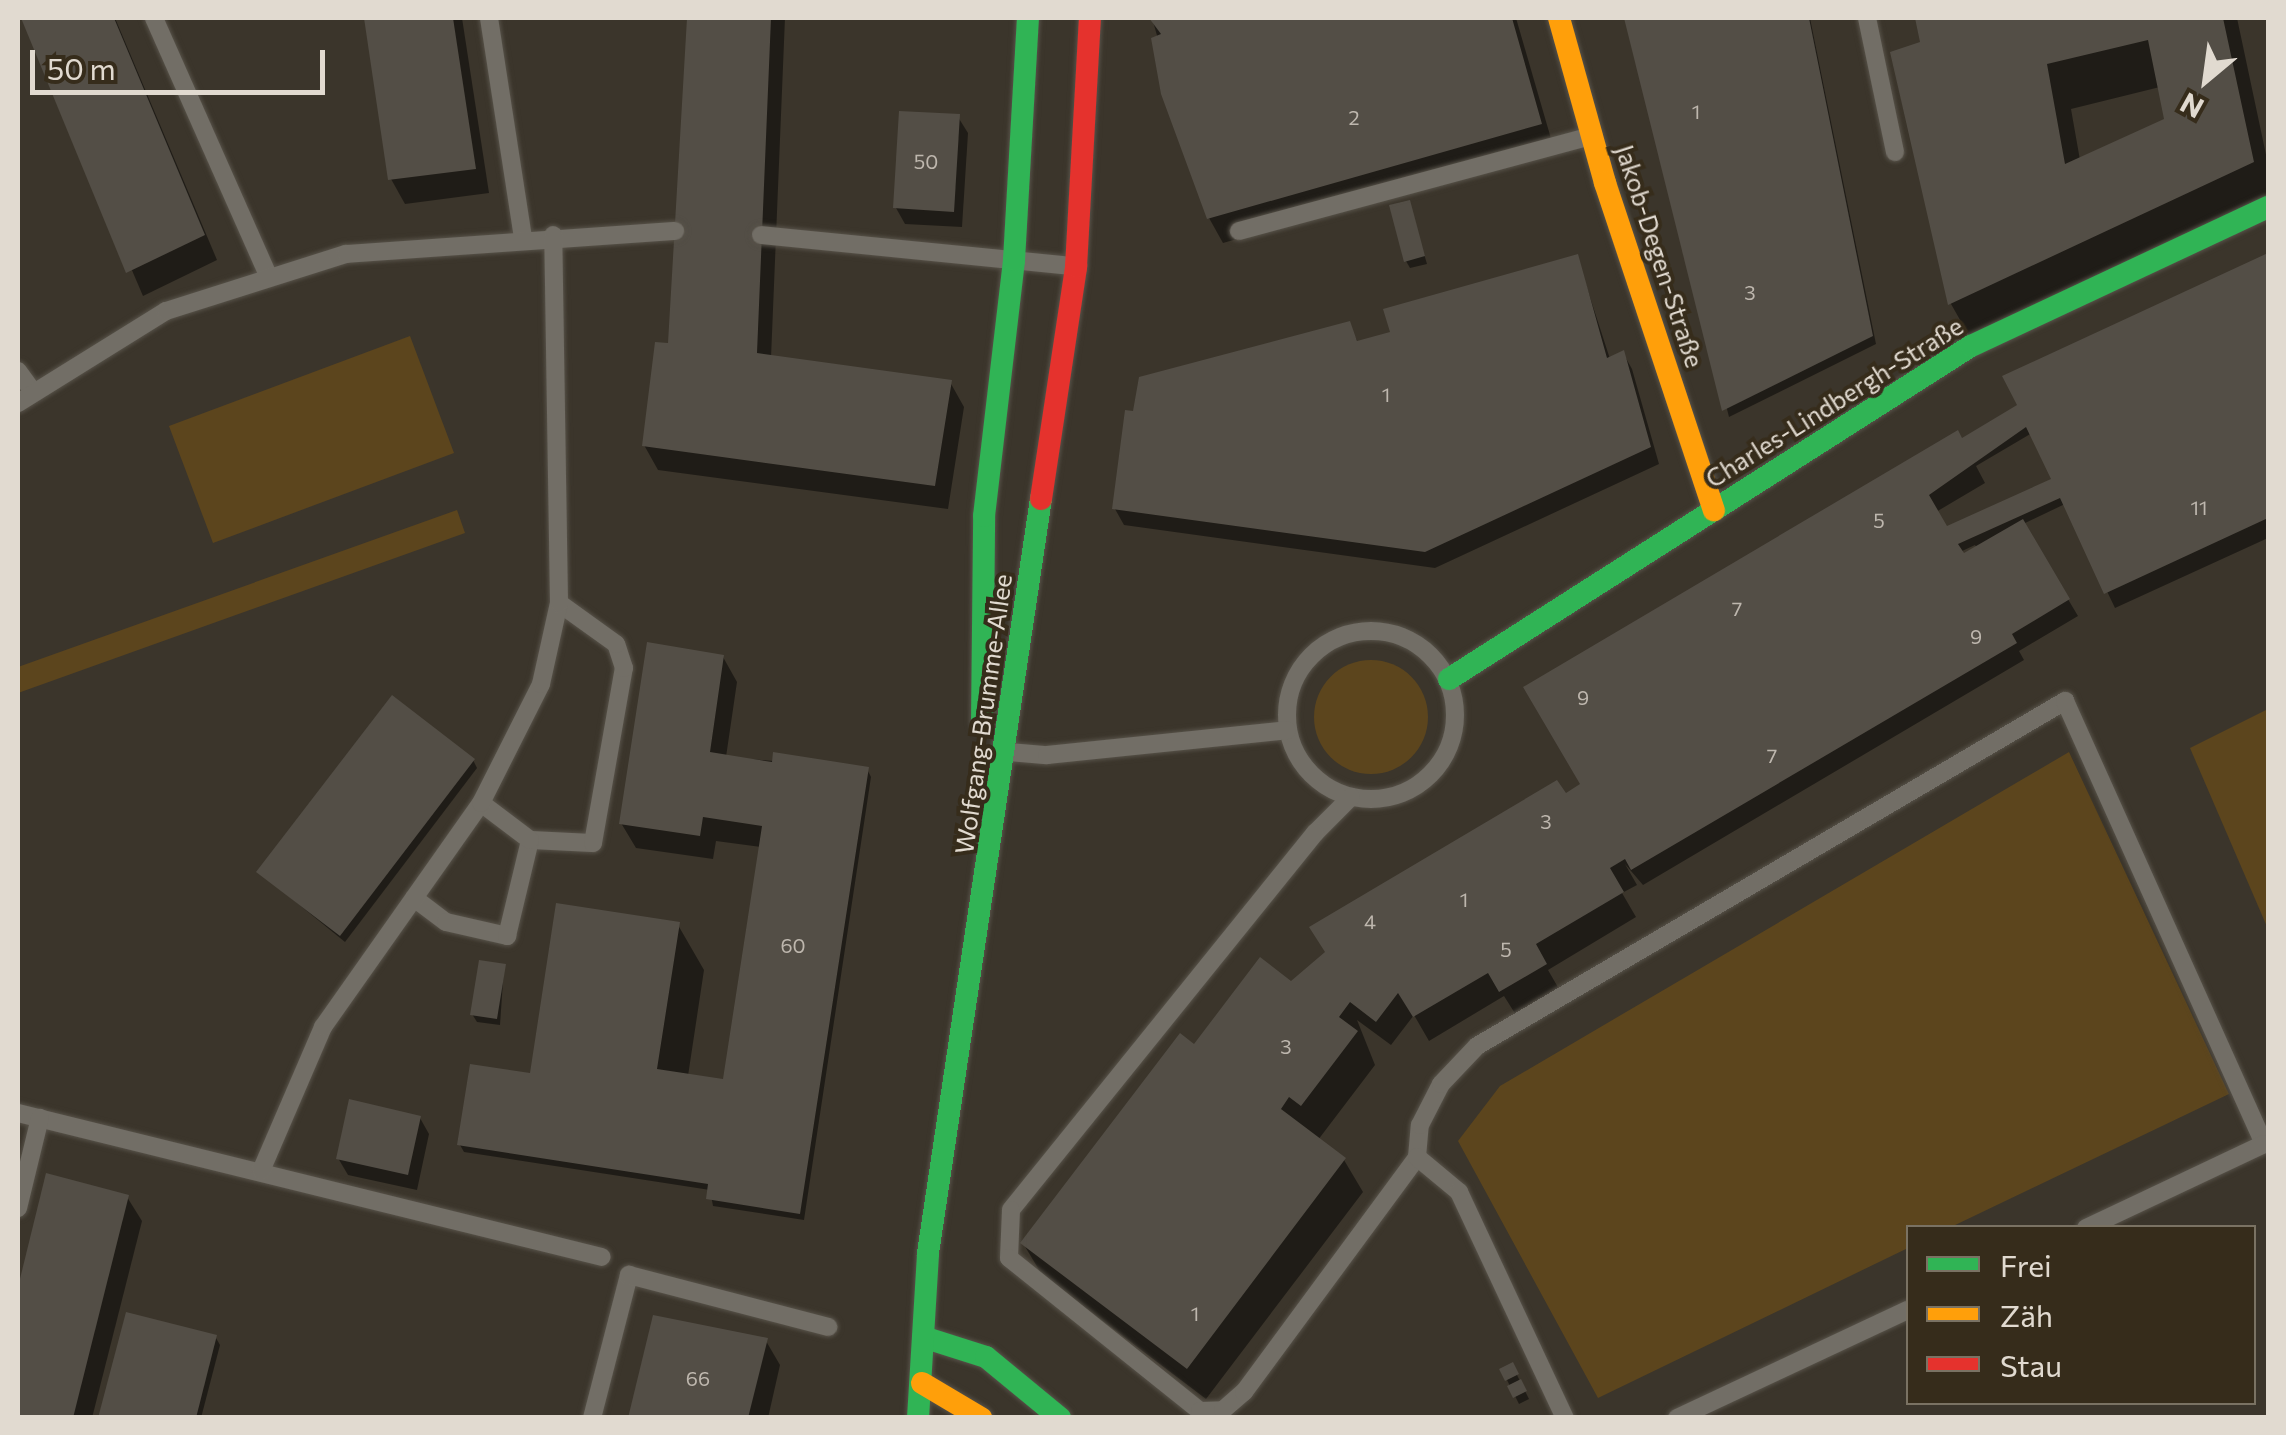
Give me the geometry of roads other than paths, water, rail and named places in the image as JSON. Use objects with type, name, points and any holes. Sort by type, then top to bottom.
[{"type":"main road","points":[[979,926],[984,516],[1014,260],[1028,18]]},
{"type":"main road","name":"Wolfgang-Brumme-Allee","points":[[918,1418],[928,1253],[1007,752],[1076,267],[1090,18]]},
{"type":"main road","name":"Jakob-Degen-Straße","points":[[1559,18],[1592,136],[1714,510]]},
{"type":"main road","name":"Charles-Lindbergh-Straße","points":[[1448,679],[1971,346],[2268,206]]},
{"type":"main road","points":[[924,1337],[986,1357],[1060,1418]]},
{"type":"main road","points":[[922,1382],[980,1418]]},
{"type":"lane","points":[[154,18],[269,277]]},
{"type":"lane","points":[[489,18],[523,238]]},
{"type":"lane","points":[[1867,18],[1895,152]]},
{"type":"lane","points":[[1239,232],[1592,136]]},
{"type":"lane","points":[[18,371],[26,398],[166,311],[346,254],[553,235],[675,231]]},
{"type":"lane","points":[[261,1171],[323,1027],[481,803],[541,684],[560,603],[553,235]]},
{"type":"lane","points":[[761,235],[1076,267]]},
{"type":"lane","points":[[481,803],[530,840],[593,843],[624,668],[616,644],[560,603]]},
{"type":"lane","points":[[1373,630],[1404,636],[1430,653],[1448,679],[1455,719],[1445,758],[1405,793],[1352,797],[1333,791],[1297,760],[1288,730],[1297,674],[1314,651],[1342,635],[1373,630]]},
{"type":"lane","points":[[1352,797],[1315,833],[1012,1210],[1009,1258],[1200,1411],[1222,1410],[1244,1392],[1417,1158],[1420,1125],[1441,1084],[1477,1046],[2065,701],[2250,1101],[2264,1144],[2092,1225]]},
{"type":"lane","points":[[1007,752],[1048,755],[1288,730]]},
{"type":"lane","points":[[414,898],[446,922],[507,936],[530,840]]},
{"type":"lane","points":[[18,1113],[602,1257]]},
{"type":"lane","points":[[18,1208],[40,1118]]},
{"type":"lane","points":[[1417,1158],[1459,1192],[1565,1418]]},
{"type":"lane","points":[[592,1418],[629,1275],[828,1327]]},
{"type":"lane","points":[[1677,1418],[1906,1311]]}]
